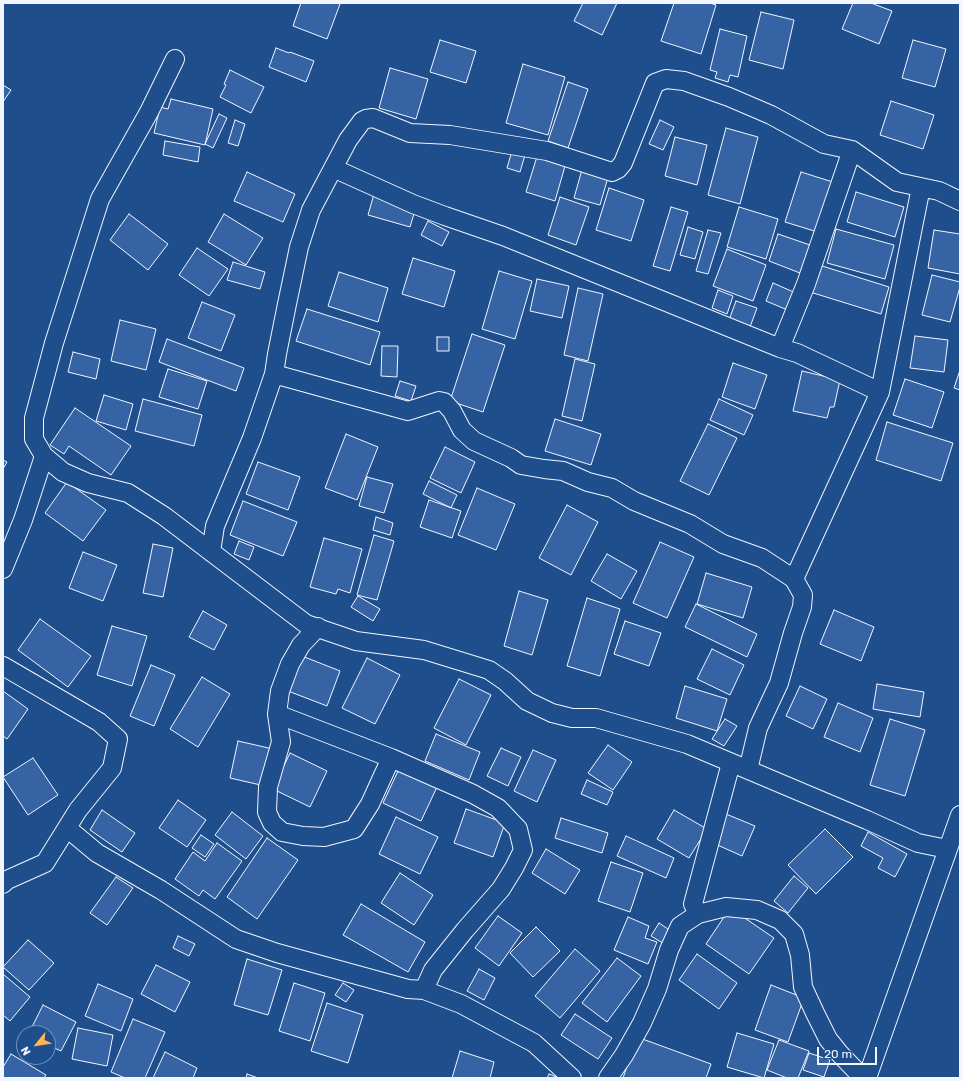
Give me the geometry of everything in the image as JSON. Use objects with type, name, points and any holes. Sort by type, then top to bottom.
[{"type":"street","points":[[175,59],[149,112],[100,199],[54,343],[34,418],[34,439],[44,456],[63,472],[88,483],[128,493],[164,516],[306,624],[356,641],[424,650],[489,670],[505,681],[527,701],[552,712],[572,718],[596,718],[687,744],[868,820],[918,843],[947,850]]},
{"type":"street","points":[[211,552],[215,526],[252,438],[274,374],[278,347],[300,247],[311,210],[348,140],[362,121],[366,119],[373,118],[410,133],[450,135],[547,151],[612,172],[618,169],[623,163],[655,83],[666,79],[684,81],[728,97],[771,116],[824,144],[852,150],[897,182],[939,191],[960,201]]},
{"type":"street","points":[[780,348],[806,284],[852,150]]},
{"type":"street","points":[[333,168],[413,204],[503,236],[780,348],[797,353],[880,392]]},
{"type":"street","points":[[794,579],[880,392],[921,187]]},
{"type":"street","points":[[274,374],[408,411],[439,401],[444,402],[452,411],[462,430],[474,441],[511,458],[521,465],[564,471],[588,482],[612,488],[634,501],[690,524],[723,544],[762,558],[794,579],[803,594],[802,607],[779,683],[758,728],[748,770]]},
{"type":"street","points":[[3,569],[23,520],[44,456]]},
{"type":"street","points":[[318,627],[301,645],[290,664],[280,691],[277,714],[281,742],[268,787],[267,812],[272,823],[282,832],[324,838],[354,829],[370,804],[391,758]]},
{"type":"street","points":[[3,666],[99,722],[118,738],[112,768],[78,810],[45,863],[7,880],[3,884]]},
{"type":"street","points":[[277,714],[391,758],[473,794],[498,808],[518,829],[523,850],[514,868],[501,889],[465,930],[433,970],[424,990]]},
{"type":"street","points":[[698,914],[693,904],[731,763]]},
{"type":"street","points":[[608,1078],[624,1055],[642,1023],[657,989],[669,950],[680,926],[698,914],[726,907],[757,910],[780,920],[794,934],[800,955],[803,986],[828,1039],[840,1054],[865,1078],[960,815]]},
{"type":"street","points":[[67,828],[97,854],[161,890],[236,939],[277,953],[408,989],[424,990],[461,1004],[534,1043],[572,1078]]},
{"type":"building","points":[[301,3],[340,4],[327,39],[293,26]]},
{"type":"building","points":[[583,3],[617,3],[602,35],[574,21]]},
{"type":"building","points":[[674,3],[710,3],[716,5],[701,54],[661,41]]},
{"type":"building","points":[[853,3],[871,3],[892,11],[879,44],[842,29]]},
{"type":"building","points":[[761,12],[794,20],[783,69],[749,60]]},
{"type":"building","points":[[720,29],[747,36],[738,77],[730,75],[728,82],[715,78],[717,72],[710,70]]},
{"type":"building","points":[[440,40],[476,51],[466,83],[430,72]]},
{"type":"building","points":[[913,40],[946,49],[935,87],[902,78]]},
{"type":"building","points":[[276,48],[314,61],[306,82],[269,67]]},
{"type":"building","points":[[523,64],[565,77],[548,135],[506,123]]},
{"type":"building","points":[[390,68],[428,79],[416,119],[379,108]]},
{"type":"building","points":[[230,70],[264,87],[251,113],[220,97],[226,85],[224,84]]},
{"type":"building","points":[[568,82],[588,89],[568,148],[548,141]]},
{"type":"building","points":[[3,85],[11,90],[3,102]]},
{"type":"building","points":[[171,99],[213,109],[205,145],[154,133],[160,107],[168,109]]},
{"type":"building","points":[[891,101],[934,115],[923,149],[880,135]]},
{"type":"building","points":[[219,114],[227,118],[213,148],[205,144]]},
{"type":"building","points":[[235,120],[245,124],[238,146],[228,143]]},
{"type":"building","points":[[660,120],[674,127],[663,150],[649,144]]},
{"type":"building","points":[[726,128],[758,137],[740,204],[708,195]]},
{"type":"building","points":[[675,137],[707,145],[697,185],[665,176]]},
{"type":"building","points":[[165,141],[200,147],[198,162],[163,155]]},
{"type":"building","points":[[539,150],[567,159],[555,201],[526,192]]},
{"type":"building","points":[[512,151],[525,155],[520,172],[507,168]]},
{"type":"building","points":[[583,166],[609,174],[600,205],[574,198]]},
{"type":"building","points":[[247,172],[295,194],[283,222],[234,201]]},
{"type":"building","points":[[801,172],[836,183],[821,233],[785,222]]},
{"type":"building","points":[[609,188],[644,200],[631,241],[596,230]]},
{"type":"building","points":[[856,192],[904,207],[895,237],[847,222]]},
{"type":"building","points":[[374,194],[416,207],[410,227],[368,215]]},
{"type":"building","points":[[560,197],[589,207],[576,245],[548,235]]},
{"type":"building","points":[[671,207],[688,212],[670,271],[653,266]]},
{"type":"building","points":[[739,207],[778,219],[766,259],[727,247]]},
{"type":"building","points":[[129,214],[168,244],[148,270],[110,240]]},
{"type":"building","points":[[224,214],[263,238],[246,265],[208,242]]},
{"type":"building","points":[[428,221],[449,232],[442,246],[421,235]]},
{"type":"building","points":[[688,227],[703,232],[695,259],[680,255]]},
{"type":"building","points":[[836,229],[894,245],[885,279],[827,263]]},
{"type":"building","points":[[708,230],[721,233],[708,274],[696,271]]},
{"type":"building","points":[[934,230],[960,234],[960,274],[928,268]]},
{"type":"building","points":[[778,234],[810,245],[800,273],[769,261]]},
{"type":"building","points":[[197,248],[228,269],[209,296],[179,275]]},
{"type":"building","points":[[727,249],[766,265],[753,301],[713,286]]},
{"type":"building","points":[[413,258],[455,271],[444,307],[402,294]]},
{"type":"building","points":[[233,262],[265,272],[260,289],[227,280]]},
{"type":"building","points":[[819,265],[889,287],[881,314],[810,292]]},
{"type":"building","points":[[499,271],[532,281],[515,339],[482,329]]},
{"type":"building","points":[[339,272],[388,288],[378,322],[328,306]]},
{"type":"building","points":[[932,275],[960,282],[960,287],[950,322],[922,315]]},
{"type":"building","points":[[537,279],[569,286],[562,318],[530,311]]},
{"type":"building","points":[[773,283],[798,294],[790,311],[766,301]]},
{"type":"building","points":[[578,288],[603,294],[588,361],[564,355]]},
{"type":"building","points":[[718,290],[733,296],[727,314],[712,308]]},
{"type":"building","points":[[736,301],[757,308],[750,327],[729,320]]},
{"type":"building","points":[[202,302],[235,315],[221,351],[188,338]]},
{"type":"building","points":[[307,309],[380,332],[370,365],[296,341]]},
{"type":"building","points":[[120,320],[156,329],[146,370],[111,361]]},
{"type":"building","points":[[472,334],[505,345],[483,412],[450,401]]},
{"type":"building","points":[[915,336],[948,340],[944,372],[910,368]]},
{"type":"building","points":[[437,337],[449,337],[449,351],[437,351]]},
{"type":"building","points":[[167,339],[244,368],[236,391],[159,362]]},
{"type":"building","points":[[382,346],[398,346],[397,377],[381,376]]},
{"type":"building","points":[[73,352],[100,359],[96,379],[68,372]]},
{"type":"building","points":[[575,359],[595,364],[582,421],[562,416]]},
{"type":"building","points":[[733,363],[767,375],[755,409],[722,397]]},
{"type":"building","points":[[168,369],[207,381],[198,409],[159,397]]},
{"type":"building","points":[[960,370],[960,390],[954,388]]},
{"type":"building","points":[[802,371],[840,380],[834,407],[830,407],[827,418],[793,411]]},
{"type":"building","points":[[905,379],[944,392],[932,428],[893,415]]},
{"type":"building","points":[[400,381],[416,386],[411,401],[395,396]]},
{"type":"building","points":[[104,395],[133,404],[126,430],[96,421]]},
{"type":"building","points":[[143,399],[202,415],[194,446],[135,431]]},
{"type":"building","points":[[719,399],[753,415],[744,435],[710,420]]},
{"type":"building","points":[[75,408],[131,446],[111,475],[69,446],[64,454],[50,445]]},
{"type":"building","points":[[555,419],[601,434],[591,465],[545,451]]},
{"type":"building","points":[[887,422],[953,443],[941,481],[876,460]]},
{"type":"building","points":[[708,424],[737,438],[709,495],[680,481]]},
{"type":"building","points":[[346,434],[378,447],[357,500],[325,488]]},
{"type":"building","points":[[445,447],[475,462],[461,493],[430,478]]},
{"type":"building","points":[[3,460],[7,462],[3,469]]},
{"type":"building","points":[[258,462],[300,477],[288,510],[246,494]]},
{"type":"building","points":[[367,477],[393,484],[384,513],[359,506]]},
{"type":"building","points":[[429,481],[457,495],[451,508],[423,494]]},
{"type":"building","points":[[67,482],[106,510],[83,541],[45,513]]},
{"type":"building","points":[[477,488],[515,504],[496,550],[458,535]]},
{"type":"building","points":[[429,500],[461,511],[452,538],[420,527]]},
{"type":"building","points":[[243,501],[297,522],[283,556],[230,535]]},
{"type":"building","points":[[567,505],[598,522],[571,575],[539,558]]},
{"type":"building","points":[[376,517],[393,523],[390,535],[373,530]]},
{"type":"building","points":[[374,535],[394,541],[377,600],[357,595]]},
{"type":"building","points":[[324,538],[362,549],[350,593],[338,589],[336,594],[310,587]]},
{"type":"building","points":[[239,541],[254,547],[249,560],[234,554]]},
{"type":"building","points":[[660,542],[694,557],[667,618],[633,603]]},
{"type":"building","points":[[153,544],[173,548],[163,597],[143,593]]},
{"type":"building","points":[[83,552],[117,565],[103,601],[69,588]]},
{"type":"building","points":[[607,554],[637,571],[621,599],[591,581]]},
{"type":"building","points":[[706,573],[752,587],[743,618],[697,604]]},
{"type":"building","points":[[519,591],[548,600],[532,655],[504,646]]},
{"type":"building","points":[[358,596],[380,609],[373,621],[351,607]]},
{"type":"building","points":[[587,598],[620,609],[600,676],[567,666]]},
{"type":"building","points":[[696,604],[757,634],[747,657],[685,627]]},
{"type":"building","points":[[834,610],[874,627],[861,661],[820,644]]},
{"type":"building","points":[[203,611],[227,625],[214,650],[189,637]]},
{"type":"building","points":[[40,619],[91,656],[68,687],[18,650]]},
{"type":"building","points":[[625,621],[661,633],[649,666],[614,654]]},
{"type":"building","points":[[112,626],[147,636],[132,686],[97,675]]},
{"type":"building","points":[[712,649],[744,665],[730,695],[697,679]]},
{"type":"building","points":[[302,656],[340,671],[327,706],[288,691]]},
{"type":"building","points":[[367,658],[400,675],[375,724],[342,708]]},
{"type":"building","points":[[151,665],[175,675],[154,726],[130,716]]},
{"type":"building","points":[[202,677],[230,694],[198,747],[170,729]]},
{"type":"building","points":[[459,679],[491,695],[466,745],[434,728]]},
{"type":"building","points":[[877,684],[924,692],[920,717],[873,709]]},
{"type":"building","points":[[685,686],[727,699],[717,731],[676,718]]},
{"type":"building","points":[[800,686],[827,699],[813,729],[786,716]]},
{"type":"building","points":[[3,691],[28,709],[7,739],[3,736]]},
{"type":"building","points":[[838,703],[873,718],[860,752],[824,737]]},
{"type":"building","points":[[725,719],[737,726],[724,746],[712,739]]},
{"type":"building","points":[[890,719],[925,730],[905,796],[870,785]]},
{"type":"building","points":[[436,734],[480,752],[469,780],[425,761]]},
{"type":"building","points":[[238,741],[273,749],[265,786],[230,778]]},
{"type":"building","points":[[608,745],[632,762],[613,790],[588,773]]},
{"type":"building","points":[[501,748],[521,757],[508,786],[487,776]]},
{"type":"building","points":[[533,750],[556,760],[537,802],[514,791]]},
{"type":"building","points":[[290,753],[327,771],[310,807],[273,789]]},
{"type":"building","points":[[33,758],[58,795],[28,815],[3,777]]},
{"type":"building","points":[[399,769],[437,787],[421,821],[383,803]]},
{"type":"building","points":[[587,780],[613,792],[607,805],[581,794]]},
{"type":"building","points":[[178,800],[206,820],[187,847],[159,828]]},
{"type":"building","points":[[466,809],[505,823],[493,857],[454,843]]},
{"type":"building","points":[[102,810],[135,833],[122,852],[90,830]]},
{"type":"building","points":[[674,810],[707,829],[689,858],[657,839]]},
{"type":"building","points":[[232,812],[263,836],[246,859],[215,835]]},
{"type":"building","points":[[726,814],[755,826],[742,856],[713,843]]},
{"type":"building","points":[[396,817],[438,837],[420,874],[379,854]]},
{"type":"building","points":[[561,818],[608,833],[602,853],[555,838]]},
{"type":"building","points":[[825,829],[853,857],[816,894],[788,865]]},
{"type":"building","points":[[868,832],[907,854],[895,877],[878,868],[883,858],[861,846]]},
{"type":"building","points":[[201,835],[214,844],[205,857],[192,848]]},
{"type":"building","points":[[626,836],[674,858],[666,878],[617,856]]},
{"type":"building","points":[[267,838],[298,860],[257,919],[227,897]]},
{"type":"building","points":[[217,843],[242,861],[215,899],[203,890],[199,896],[175,879],[193,852],[205,861]]},
{"type":"building","points":[[546,849],[580,870],[565,894],[532,873]]},
{"type":"building","points":[[611,862],[643,873],[630,912],[598,901]]},
{"type":"building","points":[[400,873],[433,895],[414,925],[381,903]]},
{"type":"building","points":[[794,876],[808,888],[788,913],[774,901]]},
{"type":"building","points":[[116,877],[133,888],[107,925],[90,913]]},
{"type":"building","points":[[361,904],[425,942],[408,972],[343,935]]},
{"type":"building","points":[[730,908],[774,938],[749,974],[706,944]]},
{"type":"building","points":[[498,916],[522,933],[499,966],[475,948]]},
{"type":"building","points":[[628,917],[649,926],[645,938],[657,942],[648,964],[614,950]]},
{"type":"building","points":[[659,923],[674,933],[666,945],[651,936]]},
{"type":"building","points":[[536,927],[560,951],[533,977],[510,953]]},
{"type":"building","points":[[178,936],[195,944],[189,956],[173,948]]},
{"type":"building","points":[[28,940],[54,963],[29,990],[3,967]]},
{"type":"building","points":[[575,949],[600,971],[560,1018],[535,996]]},
{"type":"building","points":[[697,954],[737,983],[719,1009],[679,980]]},
{"type":"building","points":[[617,958],[641,976],[607,1022],[582,1003]]},
{"type":"building","points":[[247,959],[282,970],[268,1015],[234,1005]]},
{"type":"building","points":[[156,965],[190,982],[175,1012],[141,994]]},
{"type":"building","points":[[479,969],[495,978],[484,1000],[467,991]]},
{"type":"building","points":[[3,974],[30,997],[10,1021],[3,1015]]},
{"type":"building","points":[[294,983],[325,993],[310,1041],[279,1031]]},
{"type":"building","points":[[343,983],[354,990],[346,1002],[335,995]]},
{"type":"building","points":[[98,984],[133,999],[121,1031],[85,1016]]},
{"type":"building","points":[[771,985],[804,998],[788,1042],[755,1030]]},
{"type":"building","points":[[327,1003],[363,1015],[348,1063],[311,1051]]},
{"type":"building","points":[[43,1005],[76,1022],[61,1051],[56,1049],[56,1025],[33,1025]]},
{"type":"building","points":[[575,1014],[612,1038],[598,1059],[561,1035]]},
{"type":"building","points":[[133,1019],[165,1032],[145,1078],[125,1078],[111,1072]]},
{"type":"building","points":[[78,1028],[113,1035],[107,1066],[72,1059]]},
{"type":"building","points":[[737,1033],[774,1044],[764,1078],[727,1067]]},
{"type":"building","points":[[637,1037],[711,1064],[706,1078],[623,1078]]},
{"type":"building","points":[[779,1040],[809,1051],[798,1078],[787,1078],[767,1070]]},
{"type":"building","points":[[460,1051],[494,1062],[490,1078],[452,1078]]},
{"type":"building","points":[[165,1052],[197,1068],[193,1078],[153,1078]]},
{"type":"building","points":[[809,1053],[830,1060],[824,1077],[803,1070]]},
{"type":"building","points":[[11,1054],[16,1057],[16,1065],[29,1065],[46,1075],[44,1078],[3,1078],[3,1067]]},
{"type":"building","points":[[247,1074],[258,1078],[246,1078]]},
{"type":"building","points":[[549,1074],[559,1078],[547,1078]]}]
